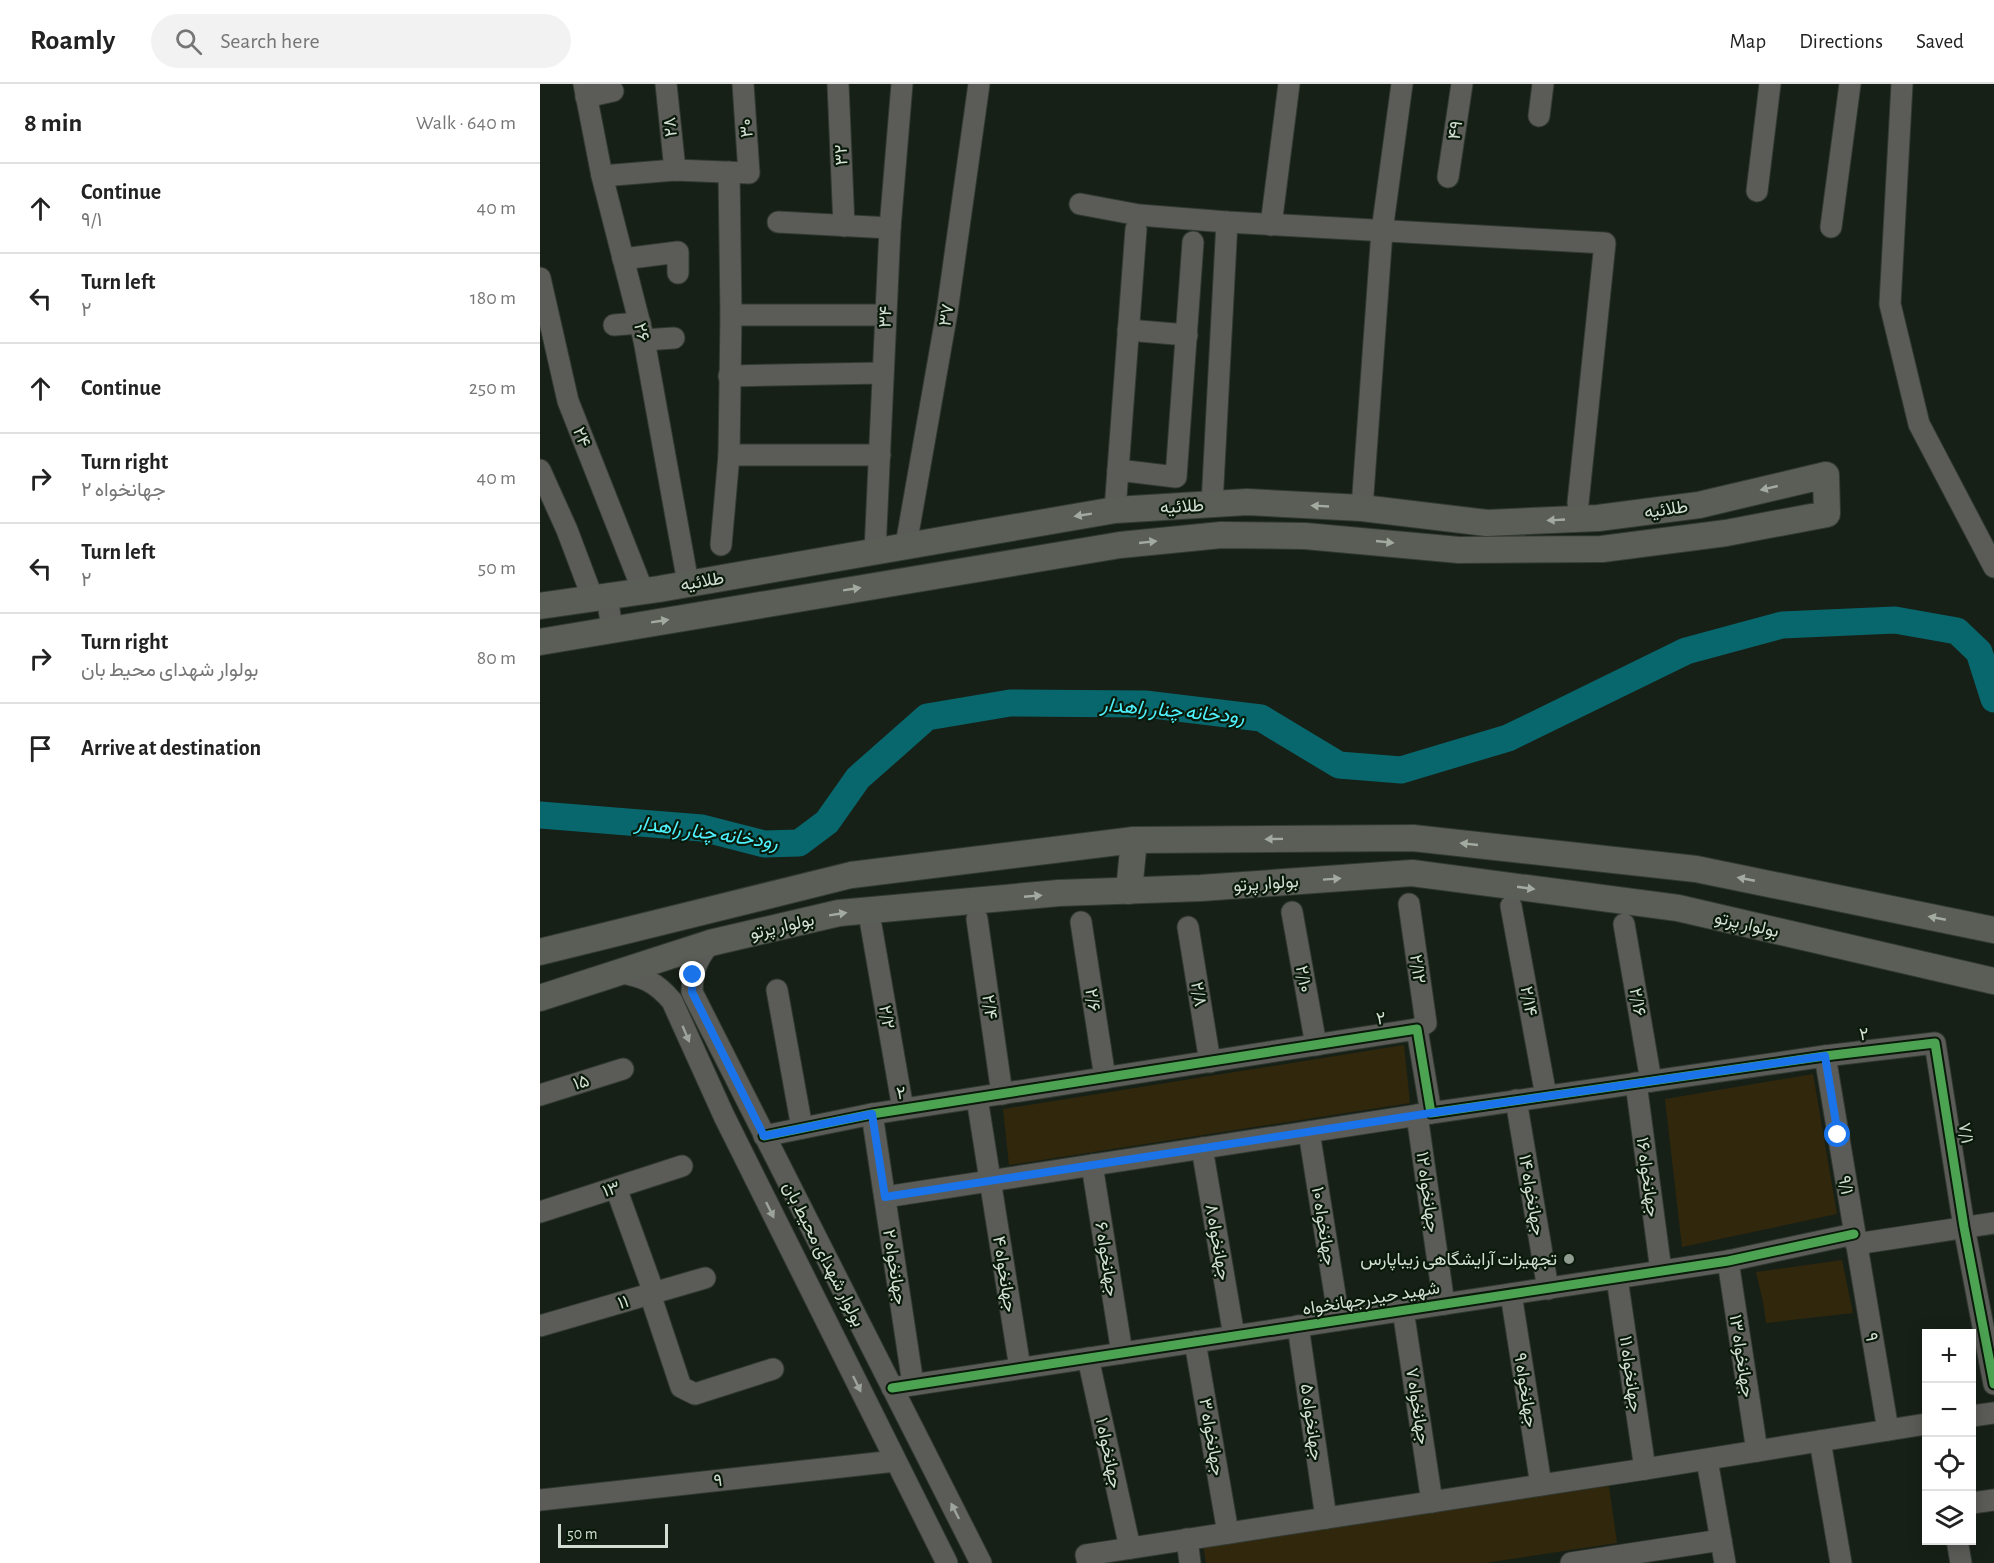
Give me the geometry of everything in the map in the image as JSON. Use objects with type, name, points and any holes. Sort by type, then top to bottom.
[{"type":"main road","name":"طلائیه","points":[[540,606],[688,584],[1115,510],[1247,502],[1362,508],[1487,523],[1598,518],[1700,505],[1826,475],[1827,514],[1726,533],[1602,549],[1459,550],[1305,536],[1221,535],[1120,545],[540,642]]},
{"type":"main road","name":"بولوار پرتو","points":[[540,952],[851,876],[1134,840],[1413,838],[1696,869],[1994,930]]},
{"type":"main road","points":[[1129,891],[1134,840]]},
{"type":"main road","name":"بولوار پرتو","points":[[540,998],[710,943],[839,913],[1059,893],[1201,888],[1412,873],[1678,908],[1994,981]]},
{"type":"street","name":"۲۸","points":[[666,84],[675,170]]},
{"type":"street","name":"۳۰","points":[[721,545],[729,454],[731,315],[743,84]]},
{"type":"street","name":"۳۲","points":[[838,84],[844,226]]},
{"type":"street","name":"۳۴","points":[[875,551],[890,228],[902,84]]},
{"type":"street","name":"۳۷","points":[[906,545],[947,312],[979,84]]},
{"type":"street","points":[[1271,225],[1289,84]]},
{"type":"street","points":[[1362,508],[1382,231],[1402,84]]},
{"type":"street","name":"۴۹","points":[[1448,177],[1462,84]]},
{"type":"street","points":[[1539,116],[1543,84]]},
{"type":"street","points":[[1757,191],[1770,84]]},
{"type":"street","points":[[1831,227],[1850,84]]},
{"type":"street","points":[[1902,84],[1890,304],[1919,424],[1994,567]]},
{"type":"street","points":[[585,91],[613,91]]},
{"type":"street","name":"۲۶","points":[[585,91],[602,176],[642,331],[688,584]]},
{"type":"street","points":[[602,176],[675,170],[739,172]]},
{"type":"street","points":[[1080,204],[1139,215],[1227,222],[1605,243],[1578,503]]},
{"type":"street","points":[[778,222],[890,228]]},
{"type":"street","points":[[1212,504],[1227,222]]},
{"type":"street","points":[[1115,510],[1136,230]]},
{"type":"street","points":[[1118,470],[1176,477],[1193,242]]},
{"type":"street","points":[[624,259],[678,252],[678,273]]},
{"type":"street","name":"۲۴","points":[[540,278],[568,401],[643,591]]},
{"type":"street","points":[[731,315],[885,315]]},
{"type":"street","points":[[614,325],[674,338]]},
{"type":"street","points":[[1128,330],[1187,335]]},
{"type":"street","points":[[729,376],[882,373]]},
{"type":"street","points":[[729,454],[880,455]]},
{"type":"street","points":[[540,470],[600,598],[612,629]]},
{"type":"street","name":"۲/۱۲","points":[[1409,904],[1426,1023],[1417,1029]]},
{"type":"street","name":"۲/۱۴","points":[[1512,906],[1546,1096]]},
{"type":"street","name":"۲/۱۰","points":[[1292,912],[1316,1045]]},
{"type":"street","name":"۲/۴","points":[[977,919],[1002,1094]]},
{"type":"street","name":"۲/۶","points":[[1081,922],[1105,1078]]},
{"type":"street","name":"۲/۱۶","points":[[1624,924],[1643,1082]]},
{"type":"street","name":"۲/۲","points":[[871,925],[903,1109]]},
{"type":"street","name":"۲/۸","points":[[1188,927],[1210,1062]]},
{"type":"street","points":[[669,997],[672,986],[682,981],[693,985],[697,960],[710,943]]},
{"type":"street","name":"بولوار شهدای محیط بان","points":[[617,972],[643,977],[662,989],[672,1001],[724,1116],[947,1563]]},
{"type":"street","name":"بولوار شهدای محیط بان","points":[[693,985],[692,992],[981,1563]]},
{"type":"street","points":[[777,990],[802,1128]]},
{"type":"street","points":[[1417,1029],[1424,1114]]},
{"type":"street","name":"۲","points":[[764,1136],[872,1114],[1417,1029]]},
{"type":"street","name":"۲","points":[[885,1197],[1546,1096],[1825,1056],[1935,1043]]},
{"type":"street","name":"۷/۱","points":[[1935,1043],[1964,1227],[1994,1384]]},
{"type":"street","name":"۹/۱","points":[[1825,1056],[1855,1239]]},
{"type":"street","name":"۱۵","points":[[540,1095],[623,1069]]},
{"type":"street","name":"جهانخواه ۱۶","points":[[1643,1082],[1661,1272]]},
{"type":"street","name":"جهانخواه ۴","points":[[977,1098],[1020,1368]]},
{"type":"street","name":"جهانخواه ۱۴","points":[[1516,1101],[1548,1289]]},
{"type":"street","name":"جهانخواه ۲","points":[[872,1114],[913,1384]]},
{"type":"street","name":"جهانخواه ۱۲","points":[[1424,1114],[1444,1304]]},
{"type":"street","name":"جهانخواه ۱۰","points":[[1309,1132],[1339,1320]]},
{"type":"street","name":"جهانخواه ۸","points":[[1202,1148],[1234,1336]]},
{"type":"street","name":"جهانخواه ۶","points":[[1092,1165],[1122,1353]]},
{"type":"street","name":"۱۳","points":[[540,1210],[682,1166]]},
{"type":"street","points":[[616,1188],[681,1387],[695,1394],[773,1369]]},
{"type":"street","name":"شهید حیدرجهانخواه","points":[[892,1388],[1661,1272],[1855,1239],[1994,1223]]},
{"type":"street","name":"۹","points":[[1855,1239],[1888,1430]]},
{"type":"street","name":"جهانخواه ۱۳","points":[[1728,1261],[1757,1451]]},
{"type":"street","name":"۱۱","points":[[540,1326],[705,1278]]},
{"type":"street","name":"جهانخواه ۱۱","points":[[1617,1278],[1645,1469]]},
{"type":"street","name":"جهانخواه ۹","points":[[1511,1294],[1541,1485]]},
{"type":"street","name":"جهانخواه ۷","points":[[1403,1310],[1432,1502]]},
{"type":"street","name":"جهانخواه ۵","points":[[1298,1326],[1326,1518]]},
{"type":"street","name":"جهانخواه ۳","points":[[1195,1342],[1228,1533]]},
{"type":"street","name":"جهانخواه ۱","points":[[1088,1358],[1130,1548]]},
{"type":"street","points":[[1976,1415],[1994,1413]]},
{"type":"street","points":[[1087,1559],[1130,1548],[1707,1460],[1922,1425]]},
{"type":"street","points":[[1820,1441],[1841,1563]]},
{"type":"street","points":[[1707,1460],[1725,1563]]},
{"type":"street","name":"۹","points":[[540,1500],[895,1461]]},
{"type":"street","points":[[1976,1502],[1994,1500]]},
{"type":"street","points":[[1187,1539],[1190,1563]]},
{"type":"street","points":[[1570,1563],[1615,1560],[1721,1540]]},
{"type":"street","points":[[1958,1545],[1961,1563]]},
{"type":"shaded area","points":[[1404,1045],[1410,1103],[1009,1165],[1003,1109]]},
{"type":"shaded area","points":[[1813,1074],[1837,1214],[1682,1247],[1665,1099]]},
{"type":"shaded area","points":[[1842,1260],[1853,1313],[1766,1323],[1756,1272]]},
{"type":"shaded area","points":[[1609,1486],[1617,1543],[1485,1563],[1206,1563],[1203,1545]]},
{"type":"waterway","name":"رودخانه چنار راهدار","points":[[540,815],[702,828],[764,844],[799,843],[827,822],[858,778],[927,717],[1010,703],[1145,704],[1261,718],[1339,765],[1401,770],[1508,738],[1686,651],[1782,625],[1895,620],[1957,631],[1979,652],[1994,699]]},
{"type":"cycle path","points":[[764,1136],[872,1114],[1417,1029],[1431,1113],[1825,1056],[1935,1043],[1964,1227],[1994,1384]]},
{"type":"cycle path","points":[[892,1388],[1728,1261],[1854,1234]]},
{"type":"place","name":"تجهیزات آرایشگاهی زیباپارس","points":[[1569,1259]]},
{"type":"route","points":[[693,975],[692,992],[764,1136],[872,1114],[885,1197],[1431,1113],[1825,1056],[1838,1135]]}]
